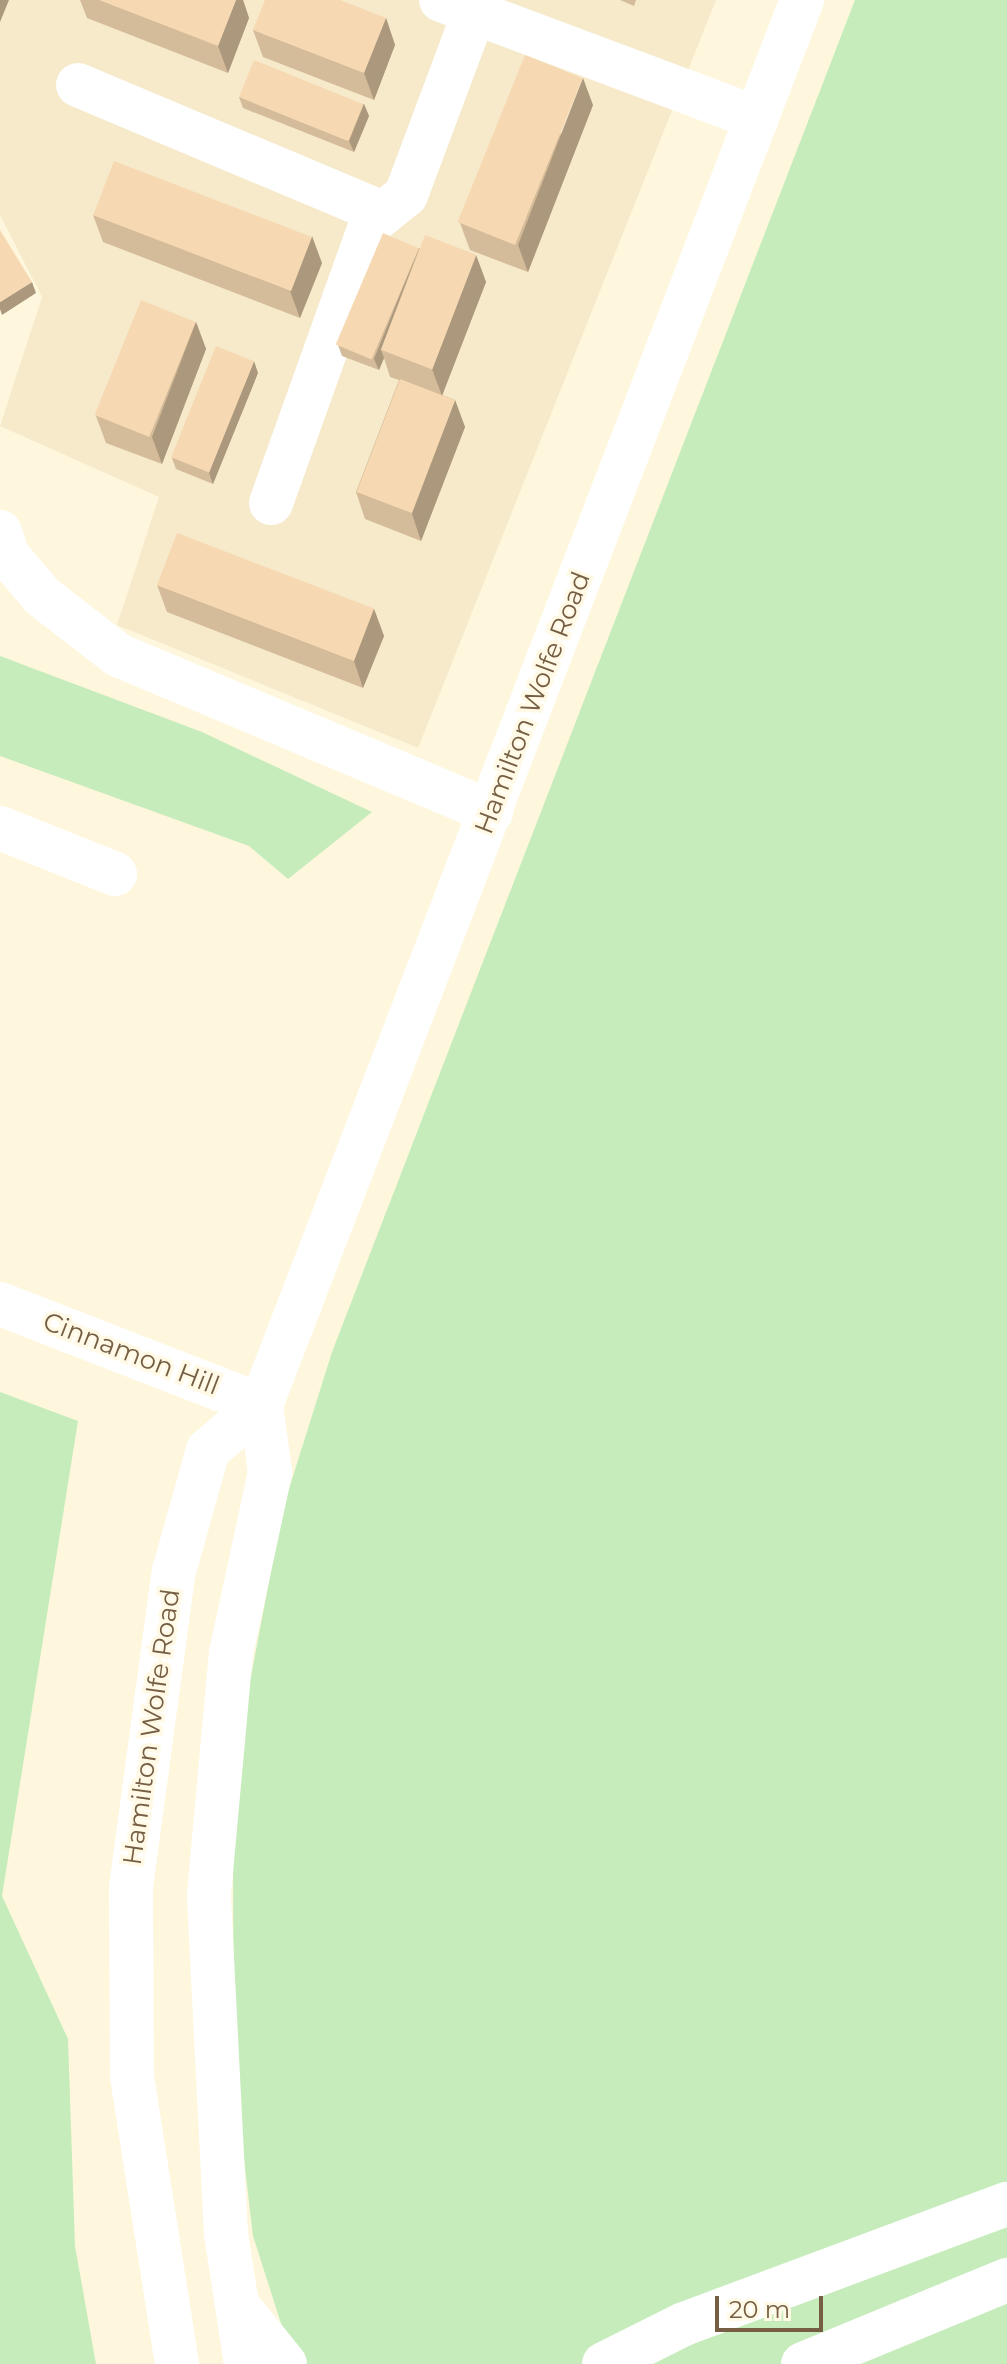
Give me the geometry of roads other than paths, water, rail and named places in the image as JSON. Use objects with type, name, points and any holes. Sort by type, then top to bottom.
[{"type":"street","name":"Hamilton Wolfe Road","points":[[177,2364],[132,2077],[131,1887],[174,1571],[208,1450],[261,1405],[802,0]]},
{"type":"street","points":[[271,503],[371,223],[406,195],[465,4],[757,118]]},
{"type":"street","points":[[78,85],[383,213]]},
{"type":"street","points":[[0,532],[8,556],[42,596],[118,655],[491,812]]},
{"type":"street","points":[[0,828],[115,874]]},
{"type":"street","name":"Cinnamon Hill","points":[[0,1304],[261,1405]]},
{"type":"street","name":"Hamilton Wolfe Road","points":[[246,2364],[226,2234],[209,1894],[231,1653],[270,1472],[261,1405]]},
{"type":"street","points":[[604,2364],[698,2318],[1007,2204]]},
{"type":"street","points":[[803,2364],[1007,2280]]},
{"type":"street","points":[[238,2305],[285,2364]]}]
